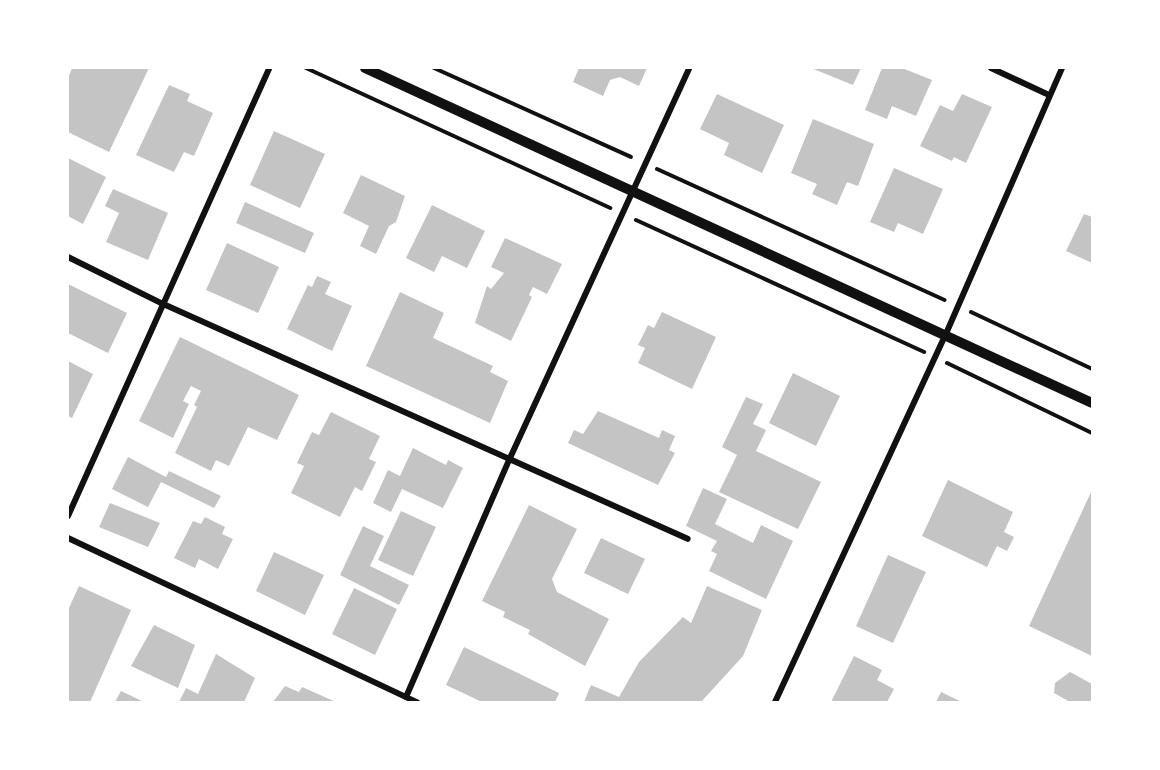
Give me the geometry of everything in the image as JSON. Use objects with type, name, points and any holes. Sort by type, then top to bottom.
[{"type":"street","points":[[68,516],[161,303],[269,68]]},
{"type":"street","points":[[365,68],[1092,403]]},
{"type":"street","points":[[406,697],[510,458],[630,192],[689,68]]},
{"type":"street","points":[[991,68],[1050,95]]},
{"type":"street","points":[[775,702],[945,336],[1062,68]]},
{"type":"street","points":[[68,257],[161,303],[688,539]]},
{"type":"street","points":[[68,538],[417,702]]},
{"type":"path","points":[[306,68],[935,358],[1092,433]]},
{"type":"path","points":[[434,68],[1092,369]]},
{"type":"building","points":[[72,68],[149,68],[109,152],[68,132],[68,78]]},
{"type":"building","points":[[579,68],[647,68],[639,86],[620,77],[610,80],[603,96],[573,82]]},
{"type":"building","points":[[811,68],[861,68],[853,85]]},
{"type":"building","points":[[882,68],[902,68],[932,80],[916,116],[892,106],[887,119],[865,110]]},
{"type":"building","points":[[169,85],[190,94],[187,101],[213,113],[194,156],[184,152],[174,172],[136,155]]},
{"type":"building","points":[[717,94],[784,125],[762,173],[724,155],[729,143],[700,129]]},
{"type":"building","points":[[962,94],[992,107],[966,163],[954,157],[952,161],[920,146],[940,105],[953,111]]},
{"type":"building","points":[[813,119],[874,144],[858,186],[847,182],[837,205],[812,194],[817,184],[791,173]]},
{"type":"building","points":[[274,131],[325,154],[300,208],[250,185]]},
{"type":"building","points":[[68,158],[106,177],[83,224],[68,216]]},
{"type":"building","points":[[894,168],[943,189],[923,234],[898,223],[894,232],[870,222]]},
{"type":"building","points":[[361,175],[405,196],[396,222],[389,226],[376,254],[360,246],[369,226],[343,213]]},
{"type":"building","points":[[113,189],[168,213],[148,260],[106,242],[119,213],[105,206]]},
{"type":"building","points":[[245,202],[314,233],[305,253],[236,223]]},
{"type":"building","points":[[432,205],[485,231],[467,268],[442,256],[434,272],[406,258]]},
{"type":"building","points":[[1084,214],[1092,217],[1092,263],[1066,251]]},
{"type":"building","points":[[505,238],[562,264],[547,294],[533,287],[529,295],[532,297],[511,341],[475,323],[487,286],[491,289],[504,273],[491,267]]},
{"type":"building","points":[[227,243],[279,267],[258,313],[206,290]]},
{"type":"building","points":[[317,276],[331,282],[325,294],[352,306],[332,351],[287,329],[308,285],[312,287]]},
{"type":"building","points":[[68,284],[127,313],[108,353],[68,333]]},
{"type":"building","points":[[400,292],[444,313],[433,338],[493,366],[490,372],[508,381],[490,423],[366,366]]},
{"type":"building","points":[[662,312],[716,337],[692,389],[638,363],[645,348],[638,345],[648,325],[654,328]]},
{"type":"building","points":[[180,337],[299,395],[277,440],[248,427],[229,466],[216,460],[211,471],[175,453],[197,407],[194,405],[201,391],[191,386],[183,401],[189,404],[173,438],[139,421]]},
{"type":"building","points":[[68,361],[93,374],[72,418],[68,416]]},
{"type":"building","points":[[793,373],[840,396],[816,446],[769,423]]},
{"type":"building","points":[[746,397],[763,404],[753,424],[766,430],[756,451],[821,482],[798,529],[719,492],[737,455],[722,447]]},
{"type":"building","points":[[598,411],[659,438],[662,430],[675,436],[669,450],[675,453],[658,485],[568,443],[574,430],[583,434]]},
{"type":"building","points":[[331,412],[380,436],[369,459],[376,462],[362,491],[355,487],[340,517],[291,493],[304,466],[297,463],[312,432],[319,435]]},
{"type":"building","points":[[413,448],[446,465],[448,460],[463,468],[443,508],[402,489],[391,512],[373,503],[388,470],[400,476]]},
{"type":"building","points":[[128,457],[166,477],[169,471],[221,496],[214,508],[161,482],[148,507],[112,489]]},
{"type":"building","points":[[948,480],[1013,512],[1004,532],[1014,537],[1007,551],[997,546],[987,567],[922,536]]},
{"type":"building","points":[[703,488],[727,499],[715,524],[753,543],[761,525],[793,541],[766,599],[709,571],[717,554],[711,551],[717,541],[686,526]]},
{"type":"building","points":[[1092,490],[1092,656],[1029,626]]},
{"type":"building","points":[[110,503],[160,523],[148,547],[99,527]]},
{"type":"building","points":[[529,505],[577,529],[552,579],[557,592],[609,619],[585,666],[528,634],[530,630],[503,617],[505,612],[482,601]]},
{"type":"building","points":[[401,511],[436,527],[413,576],[378,560]]},
{"type":"building","points":[[205,517],[225,527],[222,534],[233,539],[218,569],[199,559],[195,568],[174,558],[193,521],[201,524]]},
{"type":"building","points":[[363,526],[384,536],[370,566],[409,585],[399,605],[340,575]]},
{"type":"building","points":[[601,538],[645,559],[628,594],[584,573]]},
{"type":"building","points":[[274,552],[324,575],[305,615],[256,591]]},
{"type":"building","points":[[888,555],[926,572],[893,643],[856,626]]},
{"type":"building","points":[[79,586],[131,610],[90,702],[68,702],[68,610]]},
{"type":"building","points":[[707,586],[762,610],[743,656],[701,702],[584,702],[591,685],[619,697],[639,662],[683,617],[691,623]]},
{"type":"building","points":[[354,588],[397,609],[375,655],[332,634]]},
{"type":"building","points":[[154,625],[195,645],[178,688],[131,666]]},
{"type":"building","points":[[464,647],[559,693],[555,702],[482,702],[446,685]]},
{"type":"building","points":[[216,654],[255,678],[244,702],[179,702],[186,688],[198,694]]},
{"type":"building","points":[[854,656],[882,670],[877,680],[894,689],[887,702],[831,702]]},
{"type":"building","points":[[1070,672],[1092,684],[1092,702],[1070,702],[1054,693],[1055,683]]},
{"type":"building","points":[[285,686],[299,692],[302,687],[336,702],[273,702]]},
{"type":"building","points":[[121,691],[144,702],[115,702]]},
{"type":"building","points":[[941,692],[962,702],[936,702]]}]
